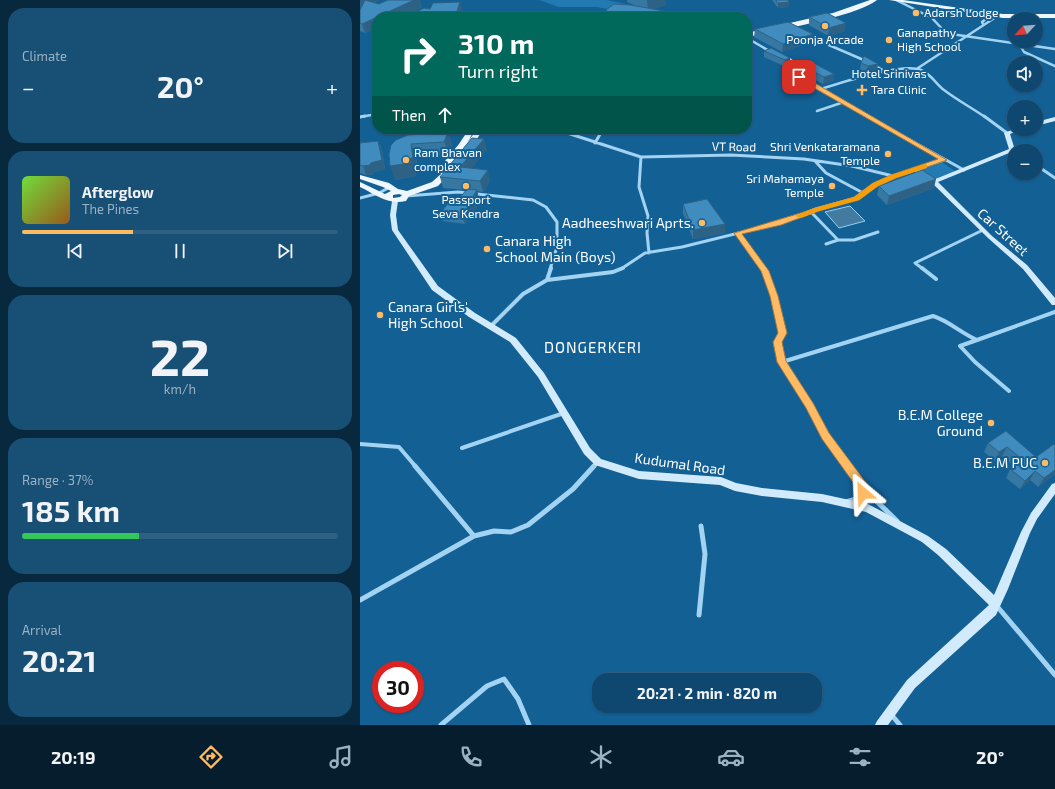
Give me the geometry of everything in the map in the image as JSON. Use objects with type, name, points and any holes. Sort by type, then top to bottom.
[{"type":"main road","points":[[752,33],[852,7],[869,0]]},
{"type":"main road","points":[[783,25],[862,7],[870,4],[874,0]]},
{"type":"main road","points":[[892,0],[996,14],[1055,15]]},
{"type":"main road","points":[[906,0],[996,14]]},
{"type":"main road","points":[[360,177],[400,192],[425,182],[438,174],[462,145],[469,134]]},
{"type":"main road","points":[[392,200],[389,194],[435,184],[462,157],[477,134]]},
{"type":"main road","points":[[360,184],[392,200]]},
{"type":"street","points":[[896,0],[932,18],[945,32],[963,37],[1007,43]]},
{"type":"street","points":[[820,89],[886,72],[918,68],[983,24],[987,24],[996,14]]},
{"type":"street","points":[[983,24],[982,22],[996,14]]},
{"type":"street","points":[[783,25],[792,29]]},
{"type":"street","points":[[805,35],[857,56],[886,72]]},
{"type":"street","points":[[752,41],[778,55]]},
{"type":"street","points":[[1022,48],[1024,52],[1055,66]]},
{"type":"street","points":[[1043,48],[1055,49]]},
{"type":"street","points":[[783,57],[791,60],[794,65],[792,71],[809,84],[844,102],[964,170]]},
{"type":"street","points":[[918,68],[927,73],[942,89],[984,115],[1007,133]]},
{"type":"street","points":[[817,111],[844,102]]},
{"type":"street","points":[[360,117],[372,115]]},
{"type":"street","points":[[1043,122],[1055,119]]},
{"type":"street","name":"VT Road","points":[[569,134],[641,157],[731,155],[815,161],[852,166],[893,176],[944,160]]},
{"type":"street","points":[[595,143],[600,134]]},
{"type":"street","points":[[933,181],[939,180],[1007,152]]},
{"type":"street","points":[[641,157],[639,187],[648,216],[646,233],[649,253]]},
{"type":"street","points":[[815,161],[826,173],[865,194]]},
{"type":"street","name":"Car Street","points":[[915,170],[933,181],[983,230],[1025,268],[1052,296],[1055,303]]},
{"type":"street","points":[[1043,170],[1055,178]]},
{"type":"street","points":[[491,326],[513,300],[535,285],[547,280],[613,272],[624,268],[639,256],[649,253],[779,223],[856,198],[893,176]]},
{"type":"street","points":[[360,198],[379,193],[458,192],[533,200],[546,207],[557,222],[557,247],[547,280]]},
{"type":"street","points":[[360,600],[474,536],[494,531],[510,532],[528,525],[573,489],[598,462],[587,451],[541,375],[513,340],[472,315],[435,288],[395,230],[392,200]]},
{"type":"street","points":[[811,212],[838,240]]},
{"type":"street","points":[[936,279],[915,263],[983,230]]},
{"type":"street","points":[[826,244],[838,240],[854,240],[878,232]]},
{"type":"street","points":[[738,233],[765,271],[782,333],[777,342],[782,362],[809,405],[825,436],[863,488],[902,526]]},
{"type":"street","points":[[1009,391],[975,362],[960,346],[1055,312]]},
{"type":"street","points":[[782,362],[933,316],[942,319],[963,334],[977,340]]},
{"type":"street","points":[[462,448],[564,413]]},
{"type":"street","points":[[360,444],[389,445],[399,447],[474,536]]},
{"type":"street","name":"Kudumal Road","points":[[598,462],[638,475],[709,480],[762,492],[822,498],[868,508],[902,526],[942,552],[996,604]]},
{"type":"street","points":[[880,725],[912,684],[984,620],[996,604],[1034,516],[1055,487]]},
{"type":"street","points":[[842,502],[856,499],[863,493],[863,488]]},
{"type":"street","points":[[699,615],[705,554],[701,526]]},
{"type":"street","points":[[996,604],[1055,675]]},
{"type":"street","points":[[441,725],[487,686],[504,679],[518,699],[529,725]]},
{"type":"street","points":[[890,713],[900,725]]},
{"type":"shaded area","points":[[539,0],[607,0],[626,4],[609,9],[598,7],[559,7]]},
{"type":"shaded area","points":[[942,162],[956,172],[933,180],[919,170]]},
{"type":"shaded area","points":[[850,206],[865,221],[839,228],[825,212]]},
{"type":"building","points":[[365,0],[379,4],[388,0],[414,0],[388,12],[372,12],[372,19],[362,24],[360,23],[360,10]]},
{"type":"building","points":[[776,0],[788,0],[789,2],[778,3]]},
{"type":"building","points":[[460,2],[457,12],[416,12],[424,8],[430,9],[433,3]]},
{"type":"building","points":[[614,4],[631,5],[664,11],[606,12],[606,10]]},
{"type":"building","points":[[827,13],[846,23],[829,28],[809,17]]},
{"type":"building","points":[[788,22],[813,34],[783,44],[755,29]]},
{"type":"building","points":[[771,48],[790,58],[785,60],[764,51]]},
{"type":"building","points":[[864,56],[878,64],[868,66],[861,63]]},
{"type":"building","points":[[810,61],[834,74],[824,77],[800,65]]},
{"type":"building","points":[[447,134],[444,142],[411,144],[413,158],[411,158],[411,163],[390,166],[389,154],[391,145],[396,140],[408,135]]},
{"type":"building","points":[[472,138],[484,139],[460,167],[488,170],[480,181],[440,177]]},
{"type":"building","points":[[378,141],[382,160],[371,163],[370,165],[360,165],[360,143]]},
{"type":"building","points":[[922,170],[936,179],[889,196],[879,186]]},
{"type":"building","points":[[467,189],[477,190],[473,196],[478,196],[462,217],[440,214],[452,198],[459,199]]},
{"type":"building","points":[[707,199],[725,224],[693,230],[683,204]]},
{"type":"building","points":[[1006,431],[1036,457],[1054,444],[1055,470],[1044,478],[1035,471],[1025,481],[1010,469],[1022,459],[1007,447],[999,452],[988,443]]},
{"type":"slow traffic","points":[[799,216],[816,209],[856,198],[893,176],[925,166]]},
{"type":"place","name":"Adarsh Lodge","points":[[916,13]]},
{"type":"place","name":"Poonja Arcade","points":[[825,26]]},
{"type":"place","name":"Ganapathy High School","points":[[889,40]]},
{"type":"place","name":"Hotel Srinivas","points":[[889,60]]},
{"type":"place","name":"Tara Clinic","points":[[862,90]]},
{"type":"place","name":"Shri Venkataramana Temple","points":[[888,154]]},
{"type":"place","name":"Ram Bhavan complex","points":[[406,160]]},
{"type":"place","name":"Passport Seva Kendra","points":[[466,186]]},
{"type":"place","name":"Sri Mahamaya Temple","points":[[832,186]]},
{"type":"place","name":"Aadheeshwari Aprts.","points":[[702,223]]},
{"type":"place","name":"Canara High School Main (Boys)","points":[[487,249]]},
{"type":"place","name":"Canara Girls' High School","points":[[380,315]]},
{"type":"place","name":"B.E.M College Ground","points":[[991,423]]},
{"type":"place","name":"B.E.M PUC","points":[[1045,463]]},
{"type":"district","name":"DONGERKERI","points":[[593,348]]},
{"type":"route","points":[[799,77],[944,160],[893,176],[869,189],[865,194],[842,203],[816,209],[779,223],[738,233],[765,271],[774,296],[782,333],[777,342],[782,355],[782,362],[809,405],[825,436],[863,488],[863,493]]}]
